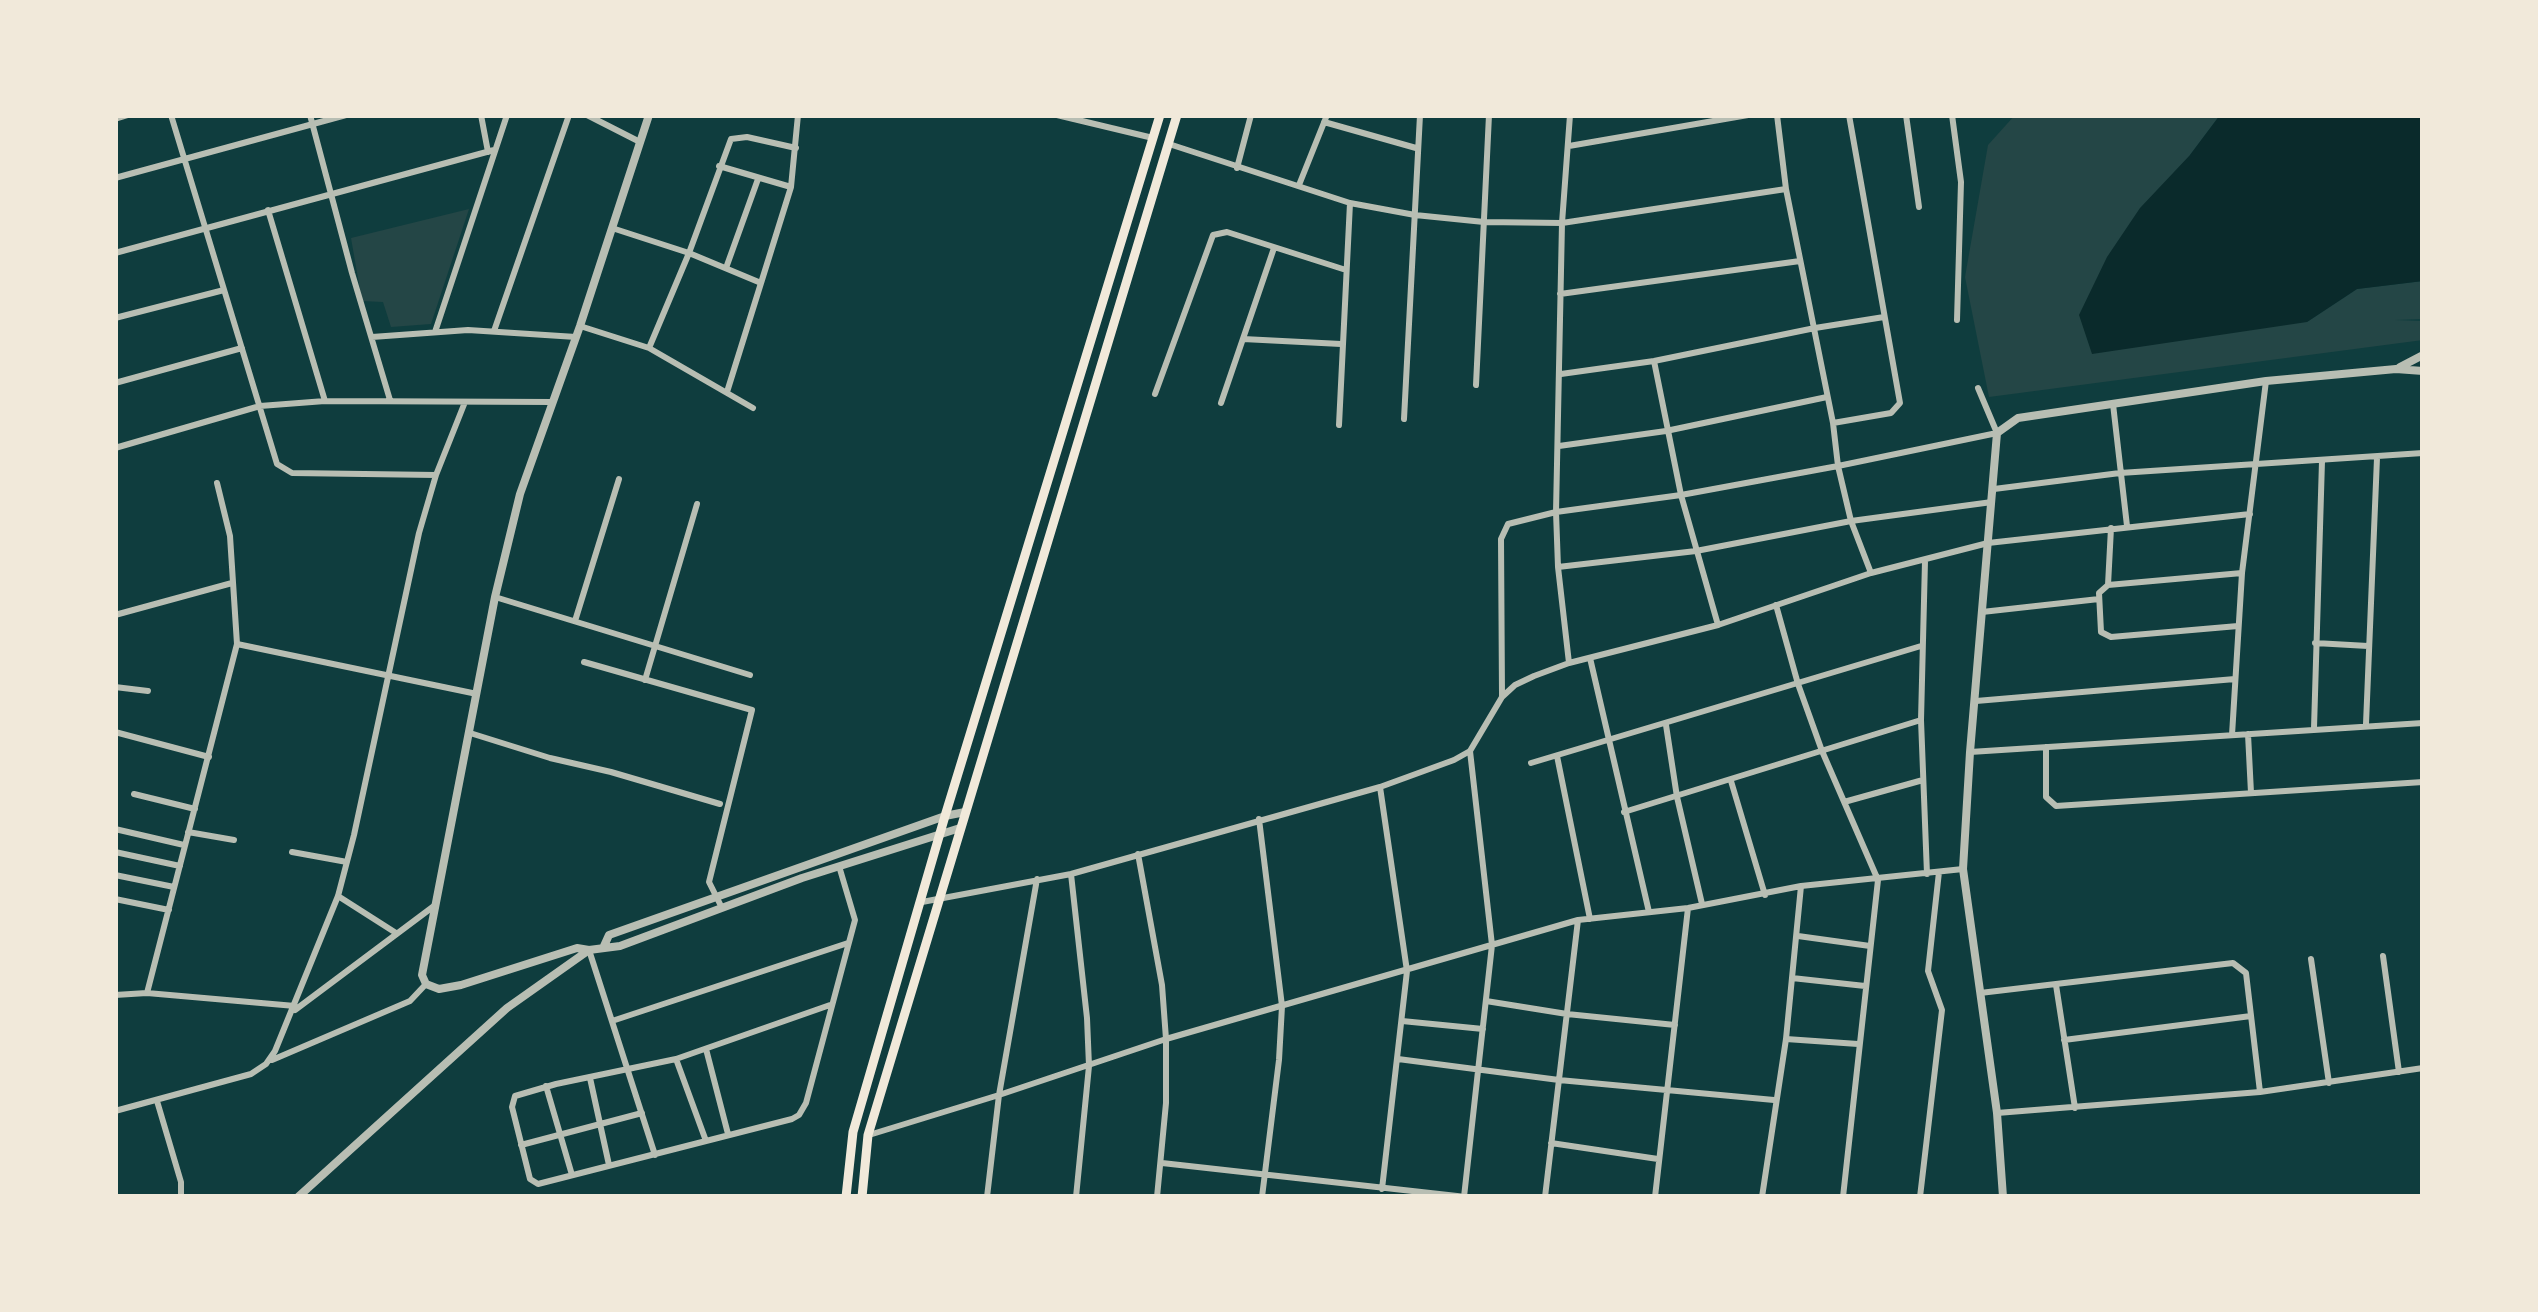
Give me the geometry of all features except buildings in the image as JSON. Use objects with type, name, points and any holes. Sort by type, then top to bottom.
[{"type":"main road","points":[[846,1197],[853,1132],[945,816],[1160,115]]},
{"type":"main road","points":[[862,1197],[868,1135],[1177,115]]},
{"type":"street","points":[[115,119],[128,115]]},
{"type":"street","points":[[170,115],[273,458],[292,473],[436,475]]},
{"type":"street","points":[[310,115],[390,400]]},
{"type":"street","points":[[115,178],[346,115]]},
{"type":"street","points":[[481,115],[491,151]]},
{"type":"street","points":[[435,332],[491,151],[507,115]]},
{"type":"street","points":[[494,332],[569,115]]},
{"type":"street","points":[[587,115],[640,142]]},
{"type":"street","points":[[426,984],[421,966],[495,597],[520,494],[649,115]]},
{"type":"street","points":[[726,392],[791,188],[798,115]]},
{"type":"street","points":[[1056,115],[1153,138]]},
{"type":"street","points":[[1237,168],[1251,115]]},
{"type":"street","points":[[1404,419],[1420,115]]},
{"type":"street","points":[[1476,385],[1489,115]]},
{"type":"street","points":[[1570,115],[1562,222],[1556,512],[1558,567],[1570,663]]},
{"type":"street","points":[[1569,146],[1748,115]]},
{"type":"street","points":[[1777,115],[1786,189],[1833,423],[1838,466],[1851,521],[1872,573]]},
{"type":"street","points":[[1833,423],[1891,413],[1900,403],[1849,115]]},
{"type":"street","points":[[1906,115],[1919,207]]},
{"type":"street","points":[[1952,115],[1962,182],[1957,320]]},
{"type":"street","points":[[1300,186],[1326,118],[1416,148]]},
{"type":"street","points":[[648,348],[689,253],[726,146],[737,136],[796,148]]},
{"type":"street","points":[[1169,144],[1350,203],[1484,222],[1562,222],[1786,189]]},
{"type":"street","points":[[115,253],[491,151]]},
{"type":"street","points":[[719,166],[791,188]]},
{"type":"street","points":[[726,268],[758,179]]},
{"type":"street","points":[[1339,424],[1350,203]]},
{"type":"street","points":[[268,210],[325,401]]},
{"type":"street","points":[[612,228],[689,253],[761,284]]},
{"type":"street","points":[[1155,394],[1213,235],[1227,232],[1346,270]]},
{"type":"street","points":[[1221,403],[1274,248]]},
{"type":"street","points":[[1560,294],[1800,261]]},
{"type":"street","points":[[115,318],[224,290]]},
{"type":"street","points":[[1560,374],[1654,361],[1884,317]]},
{"type":"street","points":[[580,326],[648,348],[753,408]]},
{"type":"street","points":[[372,338],[435,332],[576,337]]},
{"type":"street","points":[[1243,339],[1341,344]]},
{"type":"street","points":[[115,383],[242,348]]},
{"type":"street","points":[[2396,369],[2423,355]]},
{"type":"street","points":[[1654,361],[1681,495],[1718,626]]},
{"type":"street","points":[[1502,697],[1502,539],[1508,524],[1556,512],[1681,495],[1838,466],[1997,433],[2018,418],[2266,381],[2396,369],[2423,371]]},
{"type":"street","points":[[2232,735],[2242,573],[2266,381]]},
{"type":"street","points":[[1978,388],[1997,433],[1963,869],[1997,1113],[2003,1197]]},
{"type":"street","points":[[1559,446],[1666,431],[1827,397]]},
{"type":"street","points":[[115,448],[260,406],[390,400],[554,402]]},
{"type":"street","points":[[268,1061],[294,1008],[338,896],[419,533],[436,475],[465,402]]},
{"type":"street","points":[[2113,404],[2127,526]]},
{"type":"street","points":[[1994,489],[2120,473],[2423,453]]},
{"type":"street","points":[[2366,724],[2377,458]]},
{"type":"street","points":[[2314,728],[2322,461]]},
{"type":"street","points":[[576,621],[618,479]]},
{"type":"street","points":[[147,993],[237,644],[230,536],[217,484]]},
{"type":"street","points":[[1558,567],[1696,551],[1851,521],[1993,502]]},
{"type":"street","points":[[645,680],[697,504]]},
{"type":"street","points":[[922,902],[1071,874],[1380,787],[1470,751],[1502,697],[1515,685],[1570,663],[1718,626],[1872,573],[1988,543],[2250,514]]},
{"type":"street","points":[[2108,586],[2111,528]]},
{"type":"street","points":[[1925,561],[1921,720],[1927,874]]},
{"type":"street","points":[[2238,626],[2111,636],[2101,632],[2099,599],[2108,586],[2242,573]]},
{"type":"street","points":[[115,615],[232,583]]},
{"type":"street","points":[[495,597],[750,674]]},
{"type":"street","points":[[1982,612],[2099,599]]},
{"type":"street","points":[[1776,606],[1822,752],[1878,880],[1844,1197]]},
{"type":"street","points":[[2316,643],[2368,646]]},
{"type":"street","points":[[237,644],[478,694]]},
{"type":"street","points":[[1532,764],[1921,646]]},
{"type":"street","points":[[1590,658],[1648,912]]},
{"type":"street","points":[[584,662],[752,710],[709,882],[721,906]]},
{"type":"street","points":[[1976,701],[2235,679]]},
{"type":"street","points":[[115,687],[148,690]]},
{"type":"street","points":[[1624,812],[1921,720]]},
{"type":"street","points":[[1970,752],[2423,723]]},
{"type":"street","points":[[1666,725],[1677,797],[1702,904]]},
{"type":"street","points":[[115,732],[210,757]]},
{"type":"street","points":[[470,733],[720,804]]},
{"type":"street","points":[[2248,734],[2251,793]]},
{"type":"street","points":[[2046,747],[2046,797],[2056,806],[2423,782]]},
{"type":"street","points":[[1162,1163],[1382,1188],[1396,1194],[1465,1197],[1492,945],[1470,751]]},
{"type":"street","points":[[1557,756],[1590,919]]},
{"type":"street","points":[[1732,780],[1765,895]]},
{"type":"street","points":[[1844,802],[1923,780]]},
{"type":"street","points":[[1380,787],[1407,971],[1382,1188]]},
{"type":"street","points":[[134,794],[195,809]]},
{"type":"street","points":[[604,946],[609,935],[700,901],[965,812]]},
{"type":"street","points":[[1258,820],[1282,1006],[1262,1197]]},
{"type":"street","points":[[298,1197],[507,1008],[589,950],[620,946],[721,906],[960,828]]},
{"type":"street","points":[[115,829],[184,845]]},
{"type":"street","points":[[188,832],[234,840]]},
{"type":"street","points":[[848,850],[852,862]]},
{"type":"street","points":[[115,852],[180,866]]},
{"type":"street","points":[[292,852],[347,862]]},
{"type":"street","points":[[1138,854],[1162,984],[1166,1039],[1162,1163],[1157,1197]]},
{"type":"street","points":[[830,1005],[676,1059],[520,1094],[512,1100],[533,1184],[799,1115],[806,1103],[850,942],[854,913],[839,866]]},
{"type":"street","points":[[868,1135],[999,1096],[1166,1039],[1578,920],[1688,908],[1801,886],[1963,869]]},
{"type":"street","points":[[1920,1197],[1942,1010],[1928,971],[1938,872]]},
{"type":"street","points":[[1071,874],[1088,1018],[1088,1066],[1076,1197]]},
{"type":"street","points":[[115,875],[174,887]]},
{"type":"street","points":[[987,1197],[999,1096],[1037,879]]},
{"type":"street","points":[[1762,1197],[1786,1039],[1801,886]]},
{"type":"street","points":[[338,896],[396,933]]},
{"type":"street","points":[[115,898],[169,910]]},
{"type":"street","points":[[700,901],[704,912]]},
{"type":"street","points":[[115,995],[147,993],[294,1008],[434,906]]},
{"type":"street","points":[[1655,1197],[1688,908]]},
{"type":"street","points":[[1544,1197],[1578,920]]},
{"type":"street","points":[[1798,936],[1870,946]]},
{"type":"street","points":[[612,1020],[850,942]]},
{"type":"street","points":[[426,984],[439,988],[461,985],[577,948],[589,950]]},
{"type":"street","points":[[589,950],[655,1155]]},
{"type":"street","points":[[2383,956],[2398,1072]]},
{"type":"street","points":[[2311,959],[2329,1083]]},
{"type":"street","points":[[1980,992],[2234,963],[2246,973],[2260,1092]]},
{"type":"street","points":[[1792,978],[1865,986]]},
{"type":"street","points":[[115,1110],[251,1074],[268,1061],[410,1001],[426,984]]},
{"type":"street","points":[[2056,985],[2075,1108]]},
{"type":"street","points":[[1486,1001],[1675,1025]]},
{"type":"street","points":[[2064,1040],[2251,1016]]},
{"type":"street","points":[[1402,1020],[1483,1029]]},
{"type":"street","points":[[1786,1039],[1858,1044]]},
{"type":"street","points":[[706,1049],[728,1134]]},
{"type":"street","points":[[676,1059],[706,1140]]},
{"type":"street","points":[[1398,1060],[1774,1100]]},
{"type":"street","points":[[1997,1113],[2260,1092],[2423,1068]]},
{"type":"street","points":[[590,1078],[609,1165]]},
{"type":"street","points":[[546,1086],[572,1175]]},
{"type":"street","points":[[156,1101],[181,1182],[181,1197]]},
{"type":"street","points":[[521,1144],[642,1113]]},
{"type":"street","points":[[1552,1144],[1658,1159]]},
{"type":"shaded area","points":[[2015,115],[2220,115],[2190,155],[2307,322],[2357,289],[2423,281],[2423,319],[2395,320],[2423,321],[2423,340],[1989,397],[1965,277],[1988,145]]},
{"type":"shaded area","points":[[2220,115],[2423,115],[2423,281],[2357,289],[2307,322],[2092,354],[2079,315],[2107,257],[2140,208],[2190,155]]},
{"type":"shaded area","points":[[469,209],[431,324],[391,327],[383,302],[362,301],[351,238]]}]
